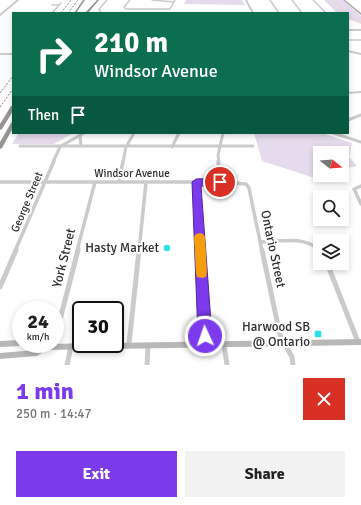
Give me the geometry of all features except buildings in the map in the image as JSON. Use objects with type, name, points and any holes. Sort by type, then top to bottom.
[{"type":"highway","points":[[76,12],[84,0]]},
{"type":"highway","points":[[86,12],[93,0]]},
{"type":"highway","points":[[86,12],[98,0]]},
{"type":"highway","points":[[0,128],[12,109]]},
{"type":"highway","points":[[0,147],[12,125]]},
{"type":"main road","points":[[344,0],[361,14]]},
{"type":"main road","points":[[349,0],[361,10]]},
{"type":"main road","points":[[64,346],[129,344],[224,345],[359,342]]},
{"type":"main road","points":[[0,344],[12,343]]},
{"type":"main road","points":[[0,356],[36,353]]},
{"type":"street","points":[[0,15],[18,0]]},
{"type":"street","points":[[100,12],[99,9],[107,0]]},
{"type":"street","points":[[130,0],[124,9],[170,9],[175,1],[152,0]]},
{"type":"street","points":[[246,0],[252,12]]},
{"type":"street","points":[[270,0],[278,12]]},
{"type":"street","points":[[292,0],[301,12]]},
{"type":"street","points":[[313,0],[325,12]]},
{"type":"street","points":[[52,5],[60,4],[53,12]]},
{"type":"street","points":[[349,30],[361,30]]},
{"type":"street","points":[[349,40],[361,40]]},
{"type":"street","points":[[349,51],[361,54]]},
{"type":"street","points":[[0,54],[12,54]]},
{"type":"street","points":[[349,93],[361,92]]},
{"type":"street","points":[[349,120],[361,116]]},
{"type":"street","points":[[60,147],[83,134]]},
{"type":"street","points":[[119,182],[126,147],[133,134]]},
{"type":"street","points":[[172,147],[178,134]]},
{"type":"street","points":[[220,182],[219,147],[223,134]]},
{"type":"street","points":[[341,134],[361,142]]},
{"type":"street","points":[[80,136],[79,140],[81,146]]},
{"type":"street","points":[[20,146],[253,146]]},
{"type":"street","name":"George Street","points":[[0,287],[60,147]]},
{"type":"street","name":"Windsor Avenue","points":[[0,182],[220,182]]},
{"type":"street","name":"York Street","points":[[64,304],[95,182]]},
{"type":"street","points":[[129,344],[146,182]]},
{"type":"street","points":[[196,182],[206,345]]},
{"type":"street","name":"Ontario Street","points":[[220,182],[241,182],[246,184],[249,188],[280,335],[294,365]]},
{"type":"street","points":[[361,186],[354,189],[361,204]]},
{"type":"street","points":[[261,242],[305,241],[313,243]]},
{"type":"street","points":[[330,270],[359,342]]},
{"type":"street","points":[[147,365],[148,344]]},
{"type":"street","points":[[224,345],[227,365]]},
{"type":"street","points":[[67,365],[71,346]]},
{"type":"shaded area","points":[[186,0],[242,0],[245,5],[184,4]]},
{"type":"shaded area","points":[[324,0],[343,0],[361,16],[361,24],[349,19],[349,12],[336,12]]},
{"type":"shaded area","points":[[18,134],[71,134],[54,144],[12,144]]},
{"type":"shaded area","points":[[254,134],[325,134],[352,143],[349,157],[349,146],[313,146],[313,177],[262,161]]},
{"type":"shaded area","points":[[349,157],[357,166],[349,168]]},
{"type":"waterway","points":[[333,0],[340,5],[344,12]]},
{"type":"waterway","points":[[349,17],[361,22]]},
{"type":"railway","points":[[62,12],[71,0]]},
{"type":"railway","points":[[69,12],[78,0]]},
{"type":"railway","points":[[0,93],[12,77]]},
{"type":"railway","points":[[0,107],[12,90]]},
{"type":"slow traffic","points":[[200,237],[202,273]]},
{"type":"place","name":"Hasty Market","points":[[167,248]]},
{"type":"place","name":"Harwood SB @ Ontario","points":[[318,334]]},
{"type":"route","points":[[205,336],[196,182],[220,182]]}]
